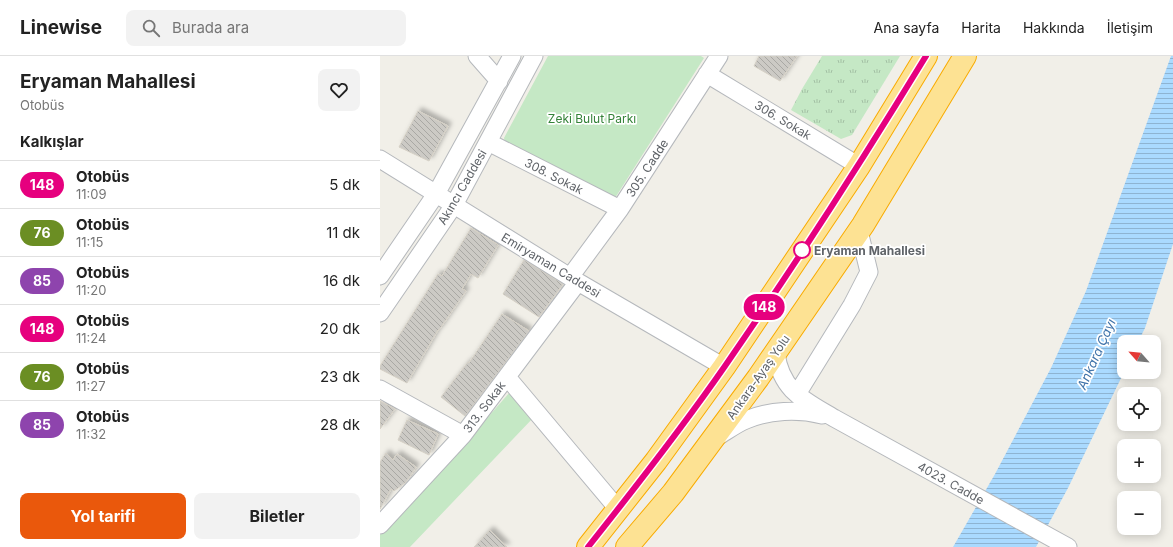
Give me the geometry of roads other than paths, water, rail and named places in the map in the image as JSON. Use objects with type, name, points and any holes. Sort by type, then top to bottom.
[{"type":"highway","points":[[588,547],[656,461],[724,367],[859,166],[926,56]]},
{"type":"highway","name":"Ankara-Ayaş Yolu","points":[[627,547],[673,493],[776,353],[859,231],[965,56]]},
{"type":"street","points":[[477,56],[499,81]]},
{"type":"street","name":"Akıncı Caddesi","points":[[380,276],[436,194],[512,56]]},
{"type":"street","name":"Akıncı Caddesi","points":[[380,313],[454,205],[534,56]]},
{"type":"street","name":"305. Cadde","points":[[574,280],[719,56]]},
{"type":"street","name":"306. Sokak","points":[[708,74],[859,166]]},
{"type":"street","name":"308. Sokak","points":[[488,142],[620,209]]},
{"type":"street","name":"Emiryaman Caddesi","points":[[380,159],[574,280],[724,367]]},
{"type":"street","points":[[797,394],[852,305],[869,272],[859,231]]},
{"type":"street","name":"313. Sokak","points":[[380,525],[463,435],[507,377],[574,280]]},
{"type":"street","name":"4023. Cadde","points":[[776,353],[778,367],[783,379],[802,399],[1068,547]]},
{"type":"street","points":[[507,377],[618,509]]},
{"type":"street","points":[[380,390],[463,435]]},
{"type":"street","name":"4023. Cadde","points":[[713,439],[745,420],[763,414],[811,412],[834,418]]},
{"type":"water","name":"Ankara Çayı","points":[[1171,56],[1173,56],[1173,244],[1145,328],[1142,335],[1117,335],[1117,379],[1121,379],[1068,488],[1036,547],[953,547],[995,474],[1051,368],[1086,291]]},
{"type":"place","name":"Eryaman Mahallesi","points":[[802,250]]},
{"type":"park label","name":"Zeki Bulut Parkı","points":[[592,118]]}]
